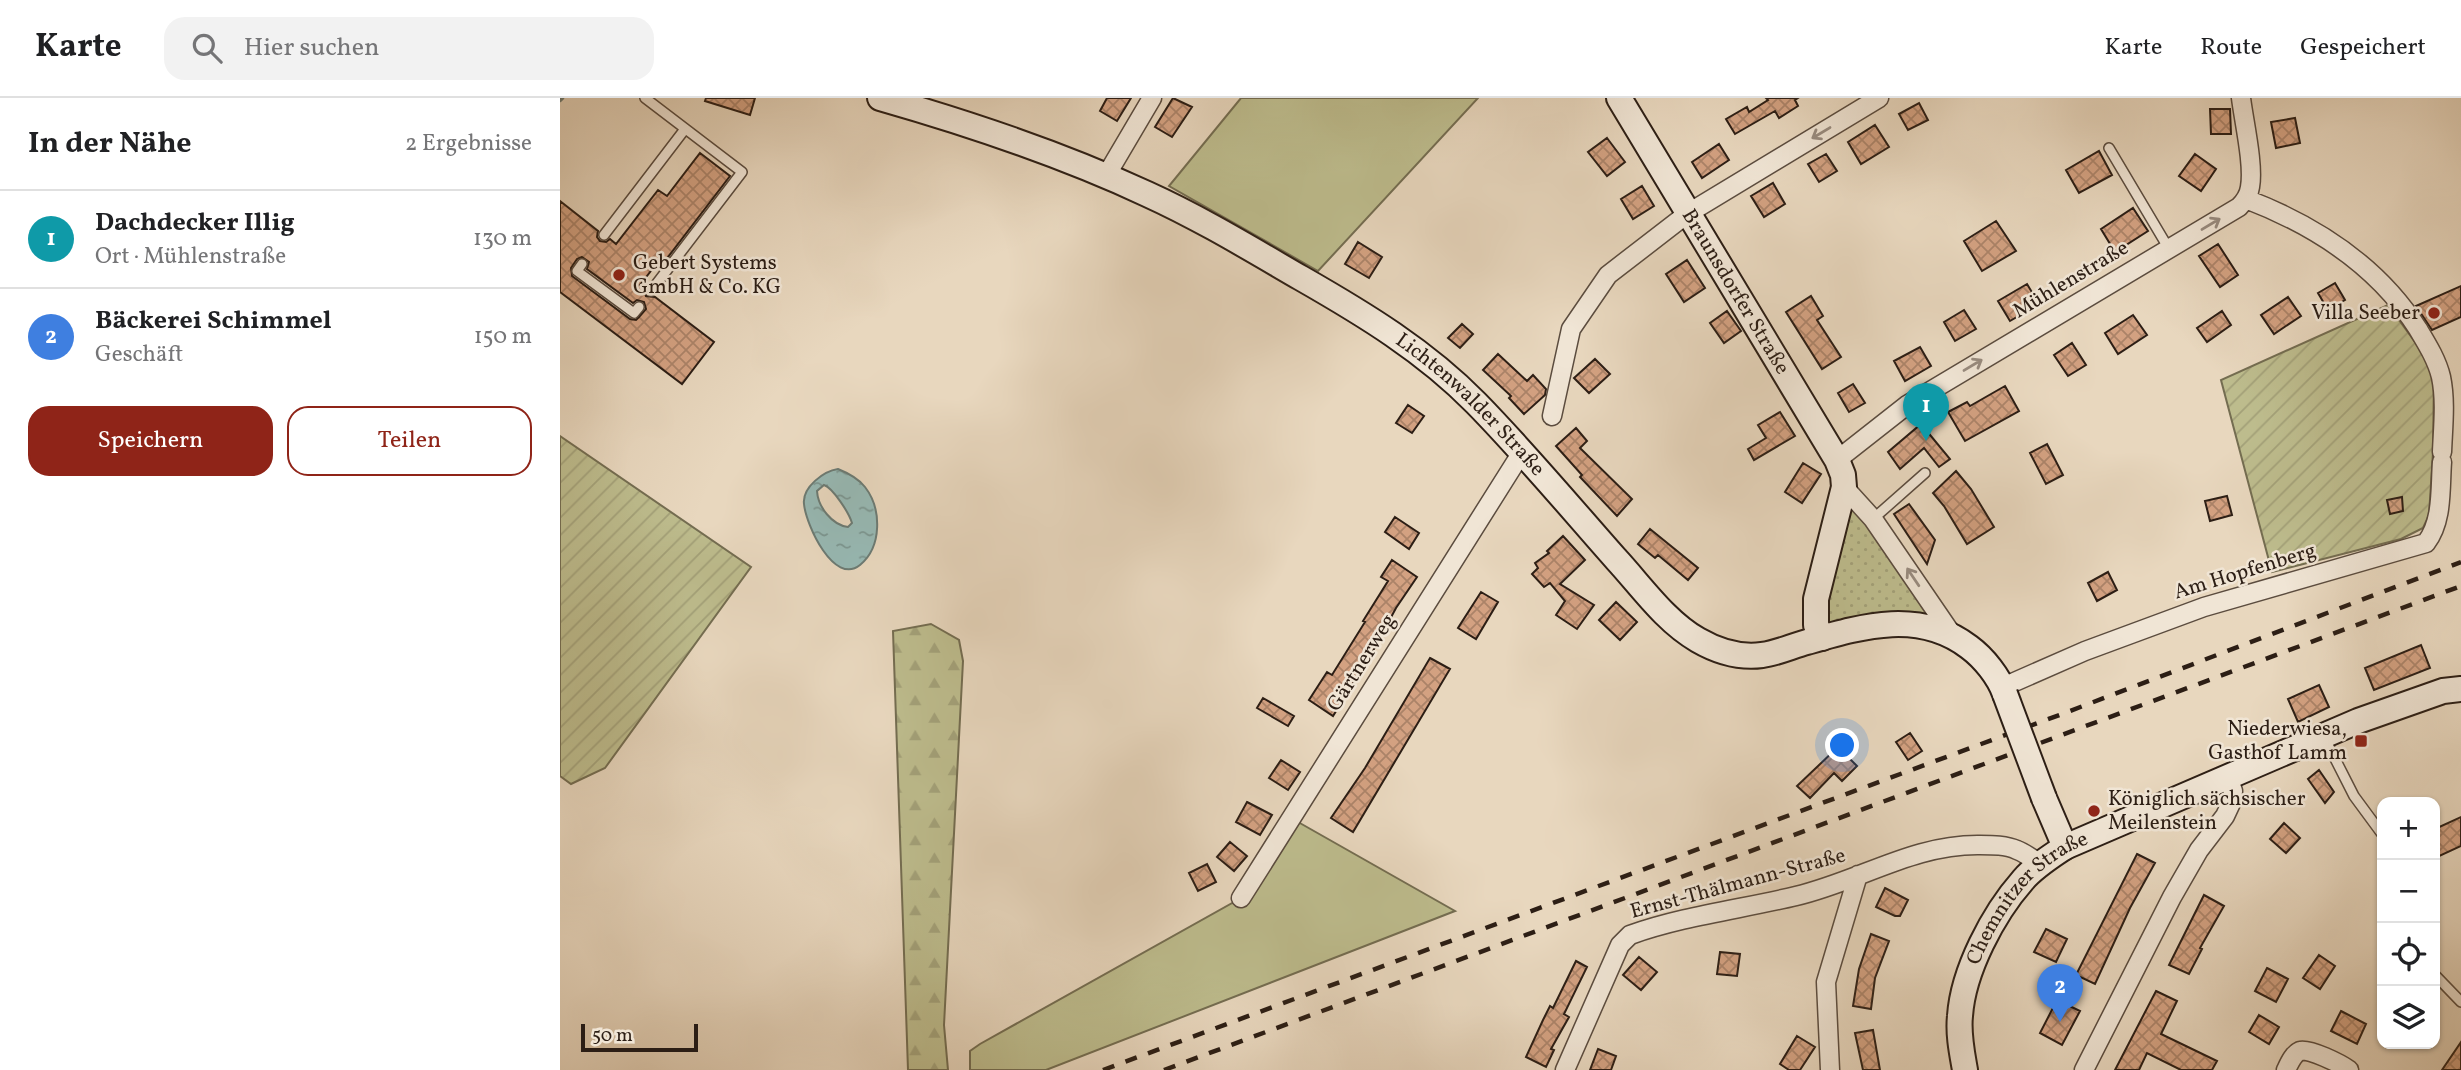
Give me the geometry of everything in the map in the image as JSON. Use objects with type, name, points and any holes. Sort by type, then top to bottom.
[{"type":"main road","name":"Lichtenwalder Straße","points":[[880,98],[955,119],[1106,176],[1151,196],[1378,322],[1423,354],[1475,401],[1654,601],[1695,638],[1731,654],[1761,656],[1868,627],[1895,624],[1925,626],[1951,634],[1976,652],[2004,691],[2065,847]]},
{"type":"main road","name":"Braunsdorfer Straße","points":[[1619,98],[1837,460],[1843,475],[1844,487],[1816,599],[1816,625],[1822,638]]},
{"type":"main road","name":"Chemnitzer Straße","points":[[1965,1070],[1959,1016],[1978,950],[2000,912],[2024,879],[2040,864],[2065,847],[2323,736],[2432,695],[2461,689]]},
{"type":"street","points":[[1106,176],[1152,98]]},
{"type":"street","points":[[1552,416],[1571,329],[1608,275],[1687,214],[1879,98]]},
{"type":"street","points":[[2246,98],[2250,188],[2246,198]]},
{"type":"street","name":"Mühlenstraße","points":[[1837,460],[1908,405],[2169,249],[2239,206],[2246,198]]},
{"type":"street","name":"Am Hopfenberg","points":[[2004,691],[2085,651],[2204,607],[2426,542],[2434,533],[2438,518],[2444,392],[2441,375],[2428,346],[2392,294],[2340,248],[2285,214],[2246,198]]},
{"type":"street","name":"Gärtnerweg","points":[[1241,898],[1522,452]]},
{"type":"street","name":"Braunsdorfer Straße","points":[[1844,487],[1873,519],[1951,634]]},
{"type":"street","points":[[2084,1070],[2172,897],[2199,850],[2225,816],[2232,801],[2233,790],[2228,777]]},
{"type":"street","name":"Ernst-Thälmann-Straße","points":[[1565,1070],[1620,945],[1630,935],[1800,895],[1893,860],[1942,848],[2004,846],[2018,850],[2040,864]]},
{"type":"street","points":[[1830,1070],[1826,982],[1858,875]]},
{"type":"street","points":[[2286,1070],[2299,1051],[2308,1051],[2349,1070]]},
{"type":"lane","points":[[645,98],[742,172],[651,291]]},
{"type":"lane","points":[[604,235],[685,129]]},
{"type":"lane","points":[[2109,148],[2169,249]]},
{"type":"lane","points":[[582,264],[577,271],[634,313],[639,307]]},
{"type":"lane","points":[[1873,519],[1925,473]]},
{"type":"lane","points":[[2323,736],[2354,796],[2377,827]]},
{"type":"lane","points":[[2440,980],[2461,1002]]},
{"type":"green space","points":[[1241,98],[1478,98],[1318,271],[1169,186]]},
{"type":"green space","points":[[2388,305],[2423,353],[2434,374],[2429,515],[2423,528],[2401,539],[2272,572],[2221,380]]},
{"type":"green space","points":[[560,436],[751,567],[605,768],[571,784],[560,776]]},
{"type":"green space","points":[[1844,487],[1951,633],[1822,638]]},
{"type":"green space","points":[[931,624],[959,640],[963,661],[944,1025],[948,1070],[908,1070],[893,631]]},
{"type":"green space","points":[[1291,818],[1455,911],[1046,1070],[970,1070],[970,1051],[980,1044],[1241,898]]},
{"type":"water","points":[[838,469],[853,476],[862,484],[871,496],[877,517],[876,538],[872,548],[860,565],[850,569],[831,560],[823,550],[810,525],[804,504],[810,486],[832,470]],"holes":[[[824,485],[848,513],[852,523],[848,527],[831,519],[820,503],[817,491]]]},
{"type":"building","points":[[706,98],[755,98],[750,115],[705,101]]},
{"type":"building","points":[[1107,98],[1131,98],[1117,121],[1100,111]]},
{"type":"building","points":[[1173,98],[1192,107],[1172,137],[1155,127]]},
{"type":"building","points":[[1766,98],[1798,98],[1795,100],[1798,106],[1779,118],[1775,111],[1735,134],[1726,119],[1747,107],[1749,112],[1768,100]]},
{"type":"building","points":[[1919,103],[1928,120],[1908,130],[1899,114]]},
{"type":"building","points":[[2210,109],[2230,109],[2231,134],[2211,134]]},
{"type":"building","points":[[2295,118],[2300,143],[2276,148],[2271,122]]},
{"type":"building","points":[[1875,125],[1889,147],[1861,164],[1848,142]]},
{"type":"building","points":[[1607,138],[1625,162],[1607,176],[1588,152]]},
{"type":"building","points":[[1719,144],[1729,160],[1702,178],[1692,162]]},
{"type":"building","points":[[2099,151],[2112,175],[2079,193],[2066,170]]},
{"type":"building","points":[[700,153],[730,176],[665,261],[661,258],[640,285],[645,289],[646,296],[655,297],[714,342],[682,384],[560,292],[560,201],[598,231],[597,237],[600,241],[606,242],[610,239],[616,244],[658,190],[667,196]],"holes":[[[582,257],[589,262],[587,269],[633,303],[637,300],[644,302],[646,309],[636,320],[630,319],[572,276],[571,268],[577,259]]]},
{"type":"building","points":[[1826,154],[1837,171],[1819,182],[1808,164]]},
{"type":"building","points":[[2195,154],[2216,169],[2201,191],[2179,176]]},
{"type":"building","points":[[1773,183],[1785,204],[1764,217],[1751,196]]},
{"type":"building","points":[[1642,186],[1654,206],[1633,219],[1621,199]]},
{"type":"building","points":[[2133,208],[2148,231],[2115,252],[2101,229]]},
{"type":"building","points":[[1996,221],[2016,251],[1982,271],[1964,241]]},
{"type":"building","points":[[1358,242],[1382,257],[1369,278],[1345,264]]},
{"type":"building","points":[[2218,244],[2238,275],[2220,287],[2199,256]]},
{"type":"building","points":[[1687,260],[1705,288],[1684,302],[1666,274]]},
{"type":"building","points":[[2335,283],[2345,300],[2328,310],[2318,293]]},
{"type":"building","points":[[2027,284],[2039,304],[2010,321],[1998,301]]},
{"type":"building","name":"Villa Seeber","points":[[2461,286],[2461,317],[2432,330],[2416,306]]},
{"type":"building","points":[[1811,296],[1823,316],[1817,320],[1841,357],[1822,369],[1786,312]]},
{"type":"building","points":[[2288,297],[2301,316],[2274,334],[2261,315]]},
{"type":"building","points":[[1964,310],[1976,329],[1955,341],[1944,322]]},
{"type":"building","points":[[1727,311],[1741,331],[1724,343],[1710,323]]},
{"type":"building","points":[[2222,311],[2231,325],[2207,342],[2197,328]]},
{"type":"building","points":[[2133,315],[2147,335],[2118,354],[2105,333]]},
{"type":"building","points":[[1462,324],[1473,334],[1460,348],[1448,338]]},
{"type":"building","points":[[2072,343],[2086,365],[2068,376],[2054,355]]},
{"type":"building","points":[[1920,347],[1931,366],[1905,381],[1894,361]]},
{"type":"building","points":[[1498,354],[1527,381],[1533,375],[1546,389],[1545,395],[1524,414],[1509,398],[1511,396],[1483,370]]},
{"type":"building","points":[[1595,359],[1610,374],[1589,393],[1574,378]]},
{"type":"building","points":[[1853,384],[1865,403],[1849,412],[1838,393]]},
{"type":"building","points":[[2005,386],[2019,411],[1965,441],[1948,412],[1967,402],[1970,406]]},
{"type":"building","points":[[1408,405],[1424,416],[1412,433],[1396,423]]},
{"type":"building","points":[[1780,412],[1795,436],[1754,460],[1748,449],[1766,438],[1758,425]]},
{"type":"building","points":[[1921,424],[1950,459],[1939,467],[1924,448],[1900,469],[1888,452]]},
{"type":"building","points":[[1576,428],[1587,441],[1580,448],[1632,499],[1617,516],[1580,477],[1582,475],[1556,446]]},
{"type":"building","points":[[2047,444],[2063,475],[2046,484],[2030,453]]},
{"type":"building","points":[[1803,463],[1821,474],[1802,503],[1785,492]]},
{"type":"building","points":[[1956,471],[1971,489],[1994,527],[1967,544],[1933,493]]},
{"type":"building","points":[[2227,496],[2232,515],[2210,521],[2205,501]]},
{"type":"building","points":[[2402,497],[2403,511],[2390,514],[2387,500]]},
{"type":"building","points":[[1909,504],[1935,540],[1927,564],[1894,514]]},
{"type":"building","points":[[1395,517],[1419,533],[1409,549],[1385,532]]},
{"type":"building","points":[[1650,529],[1698,568],[1688,580],[1658,555],[1655,558],[1638,544]]},
{"type":"building","points":[[1563,536],[1585,560],[1560,584],[1594,605],[1577,629],[1556,615],[1565,601],[1550,583],[1544,587],[1532,574],[1538,568],[1535,563],[1549,553],[1547,551]]},
{"type":"building","points":[[1392,560],[1417,577],[1333,716],[1309,700],[1327,672],[1332,675],[1365,622],[1363,621],[1388,581],[1381,577]]},
{"type":"building","points":[[2108,572],[2117,590],[2097,601],[2088,583]]},
{"type":"building","points":[[1481,592],[1498,602],[1476,639],[1458,628]]},
{"type":"building","points":[[1616,602],[1637,622],[1620,640],[1599,620]]},
{"type":"building","points":[[2421,645],[2430,668],[2374,690],[2365,668]]},
{"type":"building","points":[[1430,658],[1450,669],[1353,832],[1331,818],[1365,768]]},
{"type":"building","points":[[2319,685],[2329,707],[2298,722],[2288,699]]},
{"type":"building","points":[[1263,698],[1294,716],[1288,726],[1257,708]]},
{"type":"building","points":[[1910,733],[1922,751],[1908,760],[1896,742]]},
{"type":"building","points":[[1838,747],[1857,766],[1842,781],[1834,773],[1810,798],[1797,786]]},
{"type":"building","points":[[1281,760],[1300,772],[1288,790],[1269,778]]},
{"type":"building","points":[[2319,770],[2334,792],[2325,803],[2308,779]]},
{"type":"building","points":[[1247,802],[1272,815],[1260,835],[1236,822]]},
{"type":"building","points":[[2461,817],[2461,846],[2440,856],[2440,827]]},
{"type":"building","points":[[2284,823],[2300,838],[2286,853],[2270,839]]},
{"type":"building","points":[[1230,842],[1247,856],[1234,871],[1217,857]]},
{"type":"building","points":[[2137,854],[2155,863],[2130,908],[2095,984],[2076,975]]},
{"type":"building","points":[[1207,864],[1216,882],[1198,891],[1189,873]]},
{"type":"building","points":[[1885,888],[1908,900],[1900,916],[1876,907]]},
{"type":"building","points":[[2204,895],[2224,906],[2200,948],[2202,949],[2189,974],[2169,965]]},
{"type":"building","points":[[2046,929],[2067,939],[2056,962],[2034,952]]},
{"type":"building","points":[[1871,934],[1889,941],[1875,978],[1871,1009],[1853,1006],[1859,969]]},
{"type":"building","points":[[1720,952],[1740,954],[1737,976],[1717,974]]},
{"type":"building","points":[[2319,955],[2335,966],[2320,989],[2303,978]]},
{"type":"building","points":[[1639,957],[1657,972],[1641,990],[1623,975]]},
{"type":"building","points":[[1576,961],[1587,967],[1564,1014],[1569,1017],[1551,1049],[1554,1050],[1546,1067],[1526,1057],[1550,1006],[1553,1008]]},
{"type":"building","points":[[2267,968],[2288,979],[2276,1002],[2255,991]]},
{"type":"building","points":[[2156,991],[2177,1001],[2161,1034],[2217,1061],[2212,1070],[2181,1070],[2147,1053],[2139,1070],[2115,1070]]},
{"type":"building","points":[[2057,1000],[2080,1011],[2062,1045],[2040,1033]]},
{"type":"building","points":[[2341,1011],[2366,1024],[2357,1044],[2331,1031]]},
{"type":"building","points":[[2259,1015],[2279,1027],[2269,1044],[2249,1032]]},
{"type":"building","points":[[1873,1030],[1880,1070],[1863,1070],[1855,1033]]},
{"type":"building","points":[[1797,1036],[1815,1047],[1800,1070],[1789,1070],[1780,1064]]},
{"type":"building","points":[[2461,1042],[2461,1070],[2442,1070]]},
{"type":"building","points":[[1598,1049],[1616,1056],[1611,1070],[1590,1070]]},
{"type":"railway","points":[[1103,1070],[2062,714],[2461,562]]},
{"type":"railway","points":[[1164,1070],[2461,586]]},
{"type":"place","name":"Gebert Systems GmbH & Co. KG","points":[[619,275]]},
{"type":"place","name":"Villa Seeber","points":[[2434,313]]},
{"type":"place","name":"Dachdecker Illig","points":[[1926,441]]},
{"type":"place","name":"Niederwiesa, Gasthof Lamm","points":[[2361,741]]},
{"type":"place","name":"Königlich sächsischer Meilenstein","points":[[2094,811]]},
{"type":"place","name":"Bäckerei Schimmel","points":[[2060,1022]]}]
